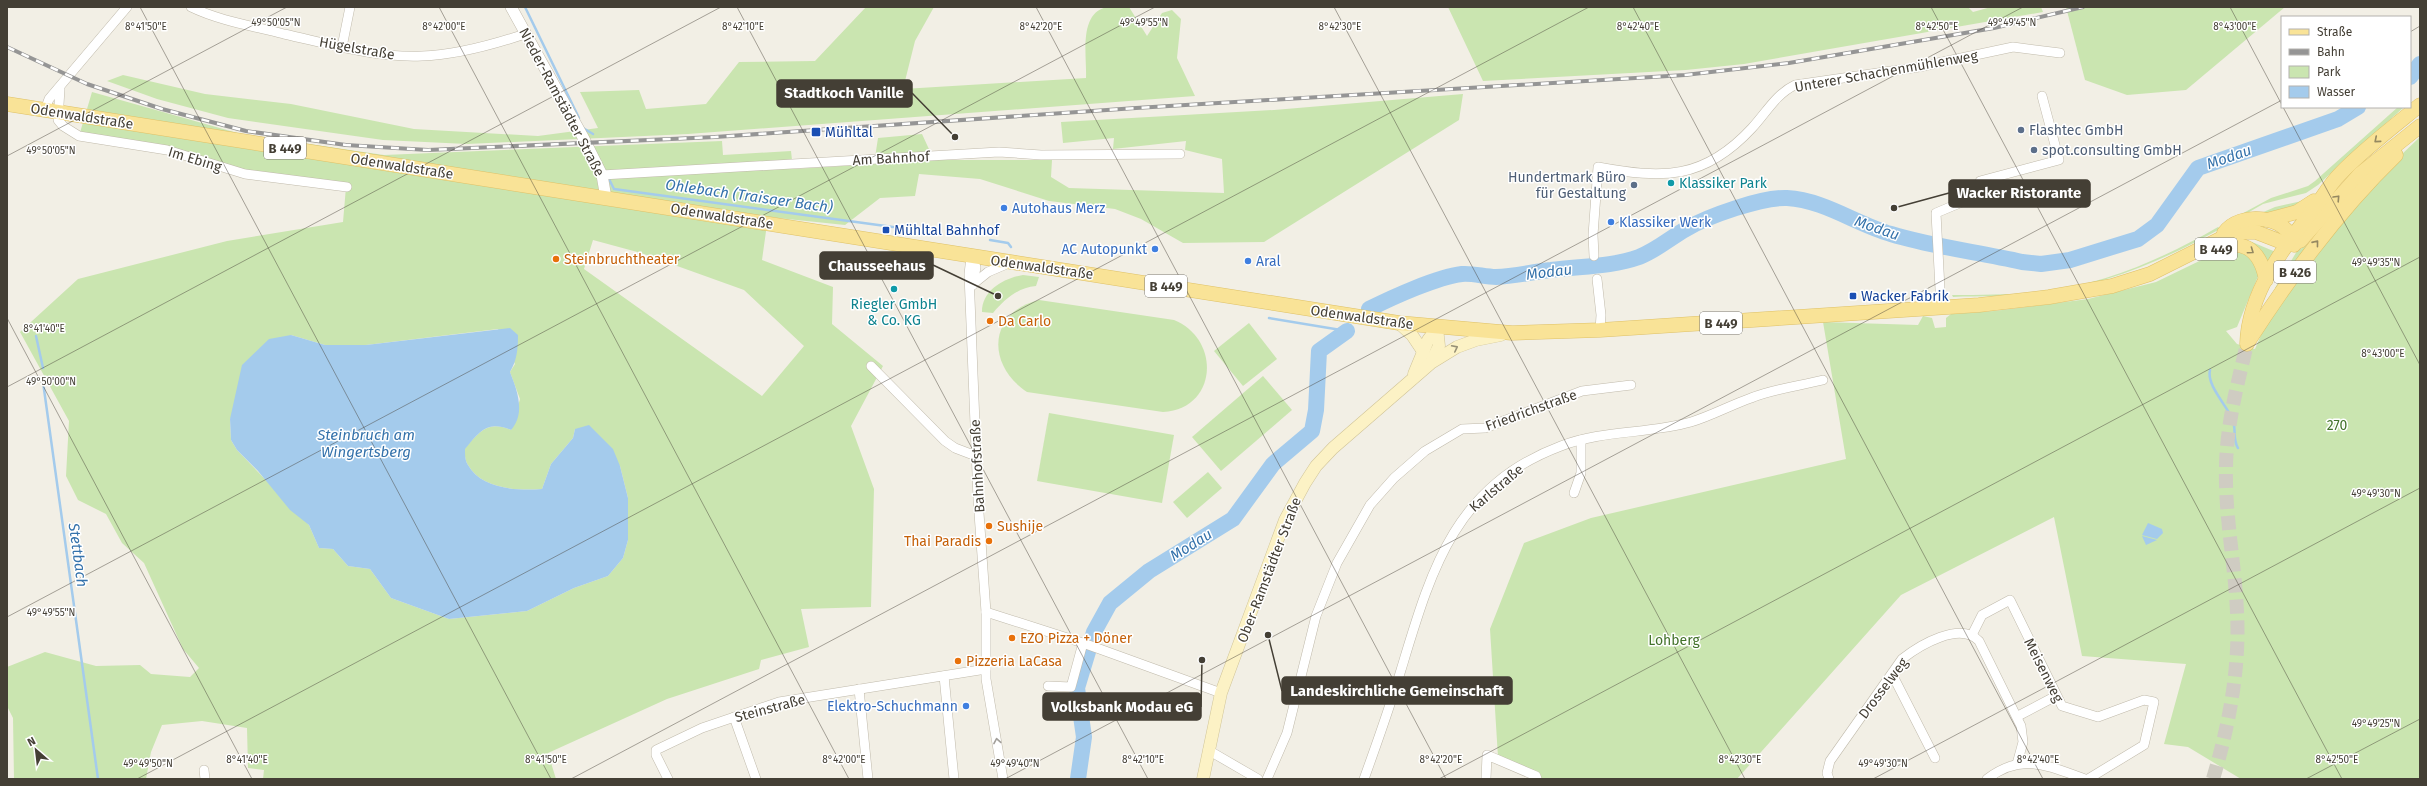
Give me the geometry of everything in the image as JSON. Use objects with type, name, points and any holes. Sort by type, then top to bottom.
[{"type":"main road","name":"Odenwaldstraße","points":[[7,104],[1009,263],[1437,328]]},
{"type":"main road","name":"B 426","points":[[2247,344],[2250,317],[2266,280],[2326,191],[2356,159],[2420,105]]},
{"type":"main road","name":"B 426","points":[[2247,344],[2270,291],[2293,248],[2294,240],[2360,174],[2420,126]]},
{"type":"main road","name":"B 426","points":[[2247,344],[2297,268],[2349,204],[2396,154],[2406,138]]},
{"type":"main road","name":"B 449","points":[[2218,241],[2228,227],[2238,222],[2267,220],[2296,212],[2326,191]]},
{"type":"main road","points":[[2267,220],[2282,226],[2294,240]]},
{"type":"main road","name":"B 449","points":[[2150,274],[2234,232],[2248,231],[2294,240]]},
{"type":"main road","name":"B 449","points":[[1437,328],[1512,333],[1600,330],[1941,308],[2019,301],[2091,291],[2150,274],[2179,269],[2218,249],[2234,245],[2248,248],[2257,254],[2263,267],[2266,280]]},
{"type":"main road","points":[[1399,323],[1412,335],[1427,358],[1466,343],[1512,333]]},
{"type":"main road","name":"Ober-Ramstädter Straße","points":[[1203,779],[1221,693],[1285,520],[1316,466],[1333,448],[1412,379],[1427,358],[1439,346],[1437,328]]},
{"type":"street","points":[[51,111],[49,99],[60,89],[128,7]]},
{"type":"street","name":"Hügelstraße","points":[[191,7],[238,23],[342,47],[388,55],[422,56],[476,49],[525,34]]},
{"type":"street","points":[[342,47],[350,7]]},
{"type":"street","name":"Nieder-Ramstädter Straße","points":[[511,7],[577,124],[602,175],[606,198]]},
{"type":"street","name":"Unterer Schachenmühlenweg","points":[[1594,256],[1593,235],[1598,167],[1640,175],[1685,172],[1705,164],[1742,138],[1775,100],[1795,85],[1919,67],[2013,47],[2060,53]]},
{"type":"street","points":[[1941,308],[1936,213],[1974,197],[1980,181],[2059,160],[2042,96]]},
{"type":"street","name":"Im Ebing","points":[[51,111],[62,125],[79,136],[167,150],[245,174],[346,187]]},
{"type":"street","name":"Am Bahnhof","points":[[602,175],[999,152],[1041,155],[1180,154]]},
{"type":"street","name":"Bahnhofstraße","points":[[970,296],[976,267],[971,257]]},
{"type":"street","name":"Bahnhofstraße","points":[[971,257],[969,274],[976,456],[986,612],[986,669],[1003,779]]},
{"type":"street","points":[[973,284],[988,272],[1009,263]]},
{"type":"street","points":[[1597,278],[1601,315],[1600,330]]},
{"type":"street","points":[[871,366],[945,441],[955,448],[976,456]]},
{"type":"street","name":"Karlstraße","points":[[1364,779],[1421,603],[1441,554],[1466,513],[1489,490],[1528,461],[1561,446],[1581,440],[1691,422],[1752,397],[1823,380]]},
{"type":"street","name":"Friedrichstraße","points":[[1267,779],[1287,733],[1316,616],[1337,563],[1370,505],[1394,478],[1425,451],[1462,429],[1485,428],[1582,391],[1631,385]]},
{"type":"street","points":[[1574,492],[1581,473],[1581,440]]},
{"type":"street","name":"Meisenweg","points":[[1972,635],[1982,615],[2010,600],[2062,706],[2098,716],[2144,700],[2154,702],[2144,744],[2088,779]]},
{"type":"street","points":[[986,612],[1100,649],[1221,693]]},
{"type":"street","name":"Drosselweg","points":[[1829,779],[1827,773],[1830,761],[1902,659],[1910,653],[1954,634],[1972,635]]},
{"type":"street","points":[[1972,635],[1979,641],[2018,716],[2023,742],[2017,764]]},
{"type":"street","points":[[1048,686],[1071,687],[1082,643]]},
{"type":"street","name":"Steinstraße","points":[[668,779],[656,755],[656,750],[702,728],[779,702],[986,669]]},
{"type":"street","points":[[1892,674],[1935,758]]},
{"type":"street","points":[[944,676],[954,779]]},
{"type":"street","points":[[859,689],[868,779]]},
{"type":"street","points":[[2018,716],[2056,696]]},
{"type":"street","points":[[734,717],[756,779]]},
{"type":"street","points":[[1208,750],[1258,779]]},
{"type":"street","points":[[1486,779],[1487,755],[1511,764],[1536,776],[1537,779]]},
{"type":"street","points":[[1988,779],[2017,764],[2036,763],[2085,779]]},
{"type":"green space","points":[[866,7],[934,7],[915,41],[903,89],[1086,78],[1086,37],[1092,18],[1098,11],[1107,7],[1129,7],[1147,36],[1162,13],[1172,10],[1181,19],[1177,58],[1195,96],[688,134],[467,144],[383,140],[228,118],[157,99],[107,81],[123,75],[205,94],[291,104],[414,129],[538,136],[598,128],[580,92],[639,90],[646,109],[706,104],[739,62],[815,61]]},
{"type":"green space","points":[[1448,7],[1968,7],[1973,12],[1991,7],[2041,7],[2043,12],[1744,64],[1686,70],[1483,81]]},
{"type":"green space","points":[[2066,7],[2285,7],[2186,90],[2127,95],[2085,80]]},
{"type":"green space","points":[[92,92],[241,134],[384,155],[722,141],[723,155],[791,151],[793,169],[874,164],[878,138],[922,134],[934,160],[1052,160],[1051,177],[1069,188],[1224,193],[1222,159],[1185,150],[1186,141],[1113,149],[1114,138],[1063,143],[1061,122],[1274,110],[1463,94],[1459,120],[1264,242],[1183,243],[1141,219],[1115,209],[1049,201],[980,179],[919,174],[915,196],[880,198],[845,225],[768,217],[762,260],[833,287],[832,324],[883,366],[851,426],[874,489],[871,607],[801,609],[809,647],[761,660],[759,669],[667,699],[548,753],[556,779],[263,779],[264,770],[248,768],[247,728],[202,721],[162,725],[151,752],[146,779],[14,779],[13,718],[7,706],[7,667],[45,652],[96,666],[140,665],[151,674],[190,677],[199,668],[183,649],[144,563],[122,543],[106,514],[78,500],[66,476],[69,421],[20,332],[78,279],[227,241],[343,222],[346,187],[245,174],[167,150],[79,136]],"holes":[[[593,240],[641,253],[744,290],[804,346],[762,396],[584,269]],[[498,329],[515,364],[510,372],[520,399],[511,430],[496,426],[484,429],[464,449],[468,465],[474,473],[491,484],[511,489],[542,489],[551,464],[573,438],[575,429],[620,466],[628,498],[628,540],[623,558],[608,576],[574,588],[527,611],[449,619],[391,598],[370,569],[348,566],[333,549],[319,548],[309,525],[237,450],[231,440],[230,419],[291,335],[325,345],[366,345]]]},
{"type":"green space","points":[[2397,108],[2403,108],[2318,185],[2306,193],[2263,204],[2237,219],[2236,217],[2271,198],[2308,186]]},
{"type":"green space","points":[[2420,137],[2420,779],[2241,779],[2188,747],[2164,744],[2186,664],[2082,656],[2054,517],[1901,595],[1737,779],[1544,779],[1498,757],[1490,629],[1524,543],[1591,518],[1846,459],[1823,322],[1918,325],[1923,316],[1932,318],[1935,328],[1946,327],[1946,318],[1951,314],[1994,311],[2088,299],[2156,282],[2218,252],[2227,250],[2250,253],[2259,274],[2237,327],[2226,331],[2237,344],[2255,349],[2268,319],[2294,277],[2381,174]]},
{"type":"green space","points":[[2302,201],[2286,213],[2259,214],[2275,207]]},
{"type":"green space","points":[[2218,227],[2220,229],[2155,261],[2111,278],[2088,284],[2064,290],[2019,295],[1953,297],[1952,295],[2029,293],[2087,283],[2110,277],[2155,259]]},
{"type":"green space","points":[[2252,242],[2278,253],[2270,265],[2251,246]]},
{"type":"green space","points":[[2309,244],[2279,290],[2275,288],[2297,251]]},
{"type":"green space","points":[[1023,275],[1039,277],[1036,286],[1023,289],[1012,295],[993,313],[982,312],[986,297],[995,286],[1009,279]]},
{"type":"green space","points":[[1039,300],[1174,320],[1189,329],[1200,342],[1206,357],[1207,372],[1203,387],[1195,399],[1181,408],[1163,412],[1027,392],[1014,381],[1004,368],[999,354],[998,340],[1002,327],[1010,316],[1022,306]]},
{"type":"green space","points":[[1249,323],[1277,359],[1243,386],[1214,351]]},
{"type":"green space","points":[[1263,376],[1292,410],[1221,471],[1192,437]]},
{"type":"green space","points":[[1049,413],[1174,435],[1162,503],[1037,481]]},
{"type":"green space","points":[[1208,472],[1222,488],[1187,518],[1173,502]]},
{"type":"water","name":"Steinbruch am Wingertsberg","points":[[510,328],[518,335],[517,354],[510,372],[519,401],[516,423],[511,430],[496,426],[480,432],[465,449],[468,465],[474,473],[491,484],[511,489],[542,489],[551,464],[573,438],[575,429],[589,425],[613,449],[620,466],[628,498],[628,540],[623,558],[608,576],[574,588],[527,611],[449,619],[391,598],[370,569],[348,566],[333,549],[319,548],[309,525],[290,510],[258,471],[237,450],[231,440],[230,419],[242,365],[269,339],[291,335],[325,345],[366,345]]},
{"type":"water","points":[[2148,523],[2162,529],[2163,533],[2157,539],[2142,535]]},
{"type":"water","points":[[2142,536],[2157,540],[2146,545]]},
{"type":"waterway","name":"Ohlebach (Traisaer Bach)","points":[[525,7],[579,118]]},
{"type":"waterway","name":"Modau","points":[[2411,76],[2420,64]]},
{"type":"waterway","name":"Modau","points":[[1369,309],[1415,288],[1440,279],[1462,274],[1492,277],[1618,263],[1639,257],[1652,251],[1686,229],[1721,213],[1750,204],[1787,198],[1814,203],[1878,230],[1907,239],[2022,262],[2041,264],[2070,260],[2138,239],[2157,225],[2198,168],[2338,119],[2356,108]]},
{"type":"waterway","name":"Ohlebach (Traisaer Bach)","points":[[583,128],[593,134]]},
{"type":"waterway","name":"Ohlebach (Traisaer Bach)","points":[[609,179],[614,189],[893,227]]},
{"type":"waterway","name":"Ohlebach (Traisaer Bach)","points":[[990,240],[1008,243],[1011,247]]},
{"type":"waterway","name":"Ohlebach (Traisaer Bach)","points":[[1269,318],[1347,331]]},
{"type":"waterway","name":"Modau","points":[[1078,779],[1084,737],[1077,688],[1094,632],[1110,603],[1149,571],[1233,519],[1273,464],[1312,431],[1316,410],[1319,351],[1347,331]]},
{"type":"waterway","name":"Stettbach","points":[[36,336],[43,368]]},
{"type":"waterway","points":[[2210,370],[2211,382],[2232,418],[2235,441],[2238,448]]},
{"type":"waterway","name":"Stettbach","points":[[43,382],[98,779]]},
{"type":"tunnel","points":[[2213,779],[2224,738],[2232,697],[2237,655],[2237,612],[2227,505],[2226,454],[2230,422],[2247,344]]},
{"type":"railway","points":[[7,47],[87,84],[162,109],[246,131],[346,145],[428,150],[715,137],[1136,108],[1685,75],[1789,63],[1994,28],[2083,7]]},
{"type":"place","name":"Flashtec GmbH","points":[[2021,130]]},
{"type":"place","name":"Mühltal","points":[[816,132]]},
{"type":"place","name":"Stadtkoch Vanille","points":[[955,137]]},
{"type":"place","name":"spot.consulting GmbH","points":[[2034,150]]},
{"type":"place","name":"Klassiker Park","points":[[1671,183]]},
{"type":"place","name":"Hundertmark Büro für Gestaltung","points":[[1634,185]]},
{"type":"place","name":"Autohaus Merz","points":[[1004,208]]},
{"type":"place","name":"Wacker Ristorante","points":[[1894,208]]},
{"type":"place","name":"Klassiker Werk","points":[[1611,222]]},
{"type":"place","name":"Mühltal Bahnhof","points":[[886,230]]},
{"type":"place","name":"AC Autopunkt","points":[[1155,249]]},
{"type":"place","name":"Steinbruchtheater","points":[[556,259]]},
{"type":"place","name":"Aral","points":[[1248,261]]},
{"type":"place","name":"Riegler GmbH & Co. KG","points":[[894,289]]},
{"type":"place","name":"Chausseehaus","points":[[998,296]]},
{"type":"place","name":"Wacker Fabrik","points":[[1853,296]]},
{"type":"place","name":"Da Carlo","points":[[990,321]]},
{"type":"place","name":"Sushije","points":[[989,526]]},
{"type":"place","name":"Thai Paradis","points":[[989,541]]},
{"type":"place","name":"Landeskirchliche Gemeinschaft","points":[[1268,635]]},
{"type":"place","name":"EZO Pizza + Döner","points":[[1012,638]]},
{"type":"place","name":"Volksbank Modau eG","points":[[1202,660]]},
{"type":"place","name":"Pizzeria LaCasa","points":[[958,661]]},
{"type":"place","name":"Elektro-Schuchmann","points":[[966,706]]},
{"type":"park label","name":"270","points":[[2337,425]]},
{"type":"park label","name":"Lohberg","points":[[1674,640]]}]
